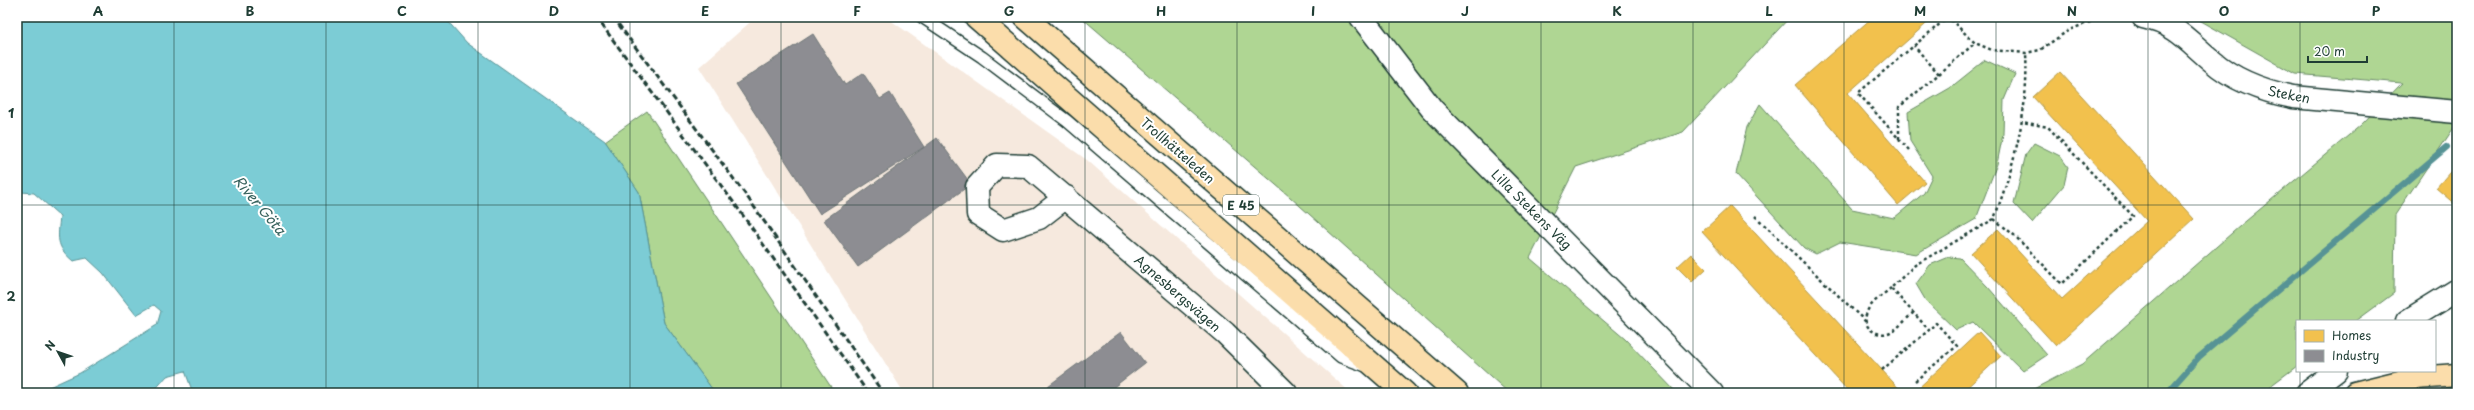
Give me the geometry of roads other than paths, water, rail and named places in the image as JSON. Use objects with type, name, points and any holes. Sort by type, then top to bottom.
[{"type":"highway","name":"E 45","points":[[976,17],[1404,393]]},
{"type":"highway","name":"Trollhätteleden","points":[[1025,17],[1457,393]]},
{"type":"highway","points":[[2355,393],[2395,382],[2457,375]]},
{"type":"street","name":"Lilla Stekens Väg","points":[[1361,17],[1432,109],[1712,393]]},
{"type":"street","name":"Steken","points":[[2143,17],[2171,26],[2224,69],[2251,85],[2269,92],[2307,98],[2406,106],[2457,112]]},
{"type":"street","name":"Agnesbergsvägen","points":[[1066,197],[1224,333],[1286,393]]},
{"type":"street","points":[[2409,320],[2454,292]]},
{"type":"street","points":[[2424,320],[2454,292]]},
{"type":"street","points":[[2307,393],[2335,372]]},
{"type":"lane","points":[[922,17],[982,57],[1067,121],[1341,357],[1379,370]]},
{"type":"water","name":"River Göta","points":[[17,17],[444,17],[467,43],[605,141],[639,192],[664,323],[715,393],[193,393],[185,371],[167,376],[152,393],[36,393],[80,373],[157,325],[161,311],[154,305],[136,315],[103,273],[87,258],[73,261],[67,256],[60,246],[58,236],[60,216],[34,193],[21,192],[17,205]]},
{"type":"waterway","points":[[2167,393],[2199,357],[2447,147]]},
{"type":"railway","points":[[596,17],[737,207],[868,393]]},
{"type":"railway","points":[[613,17],[748,198],[883,393]]}]
